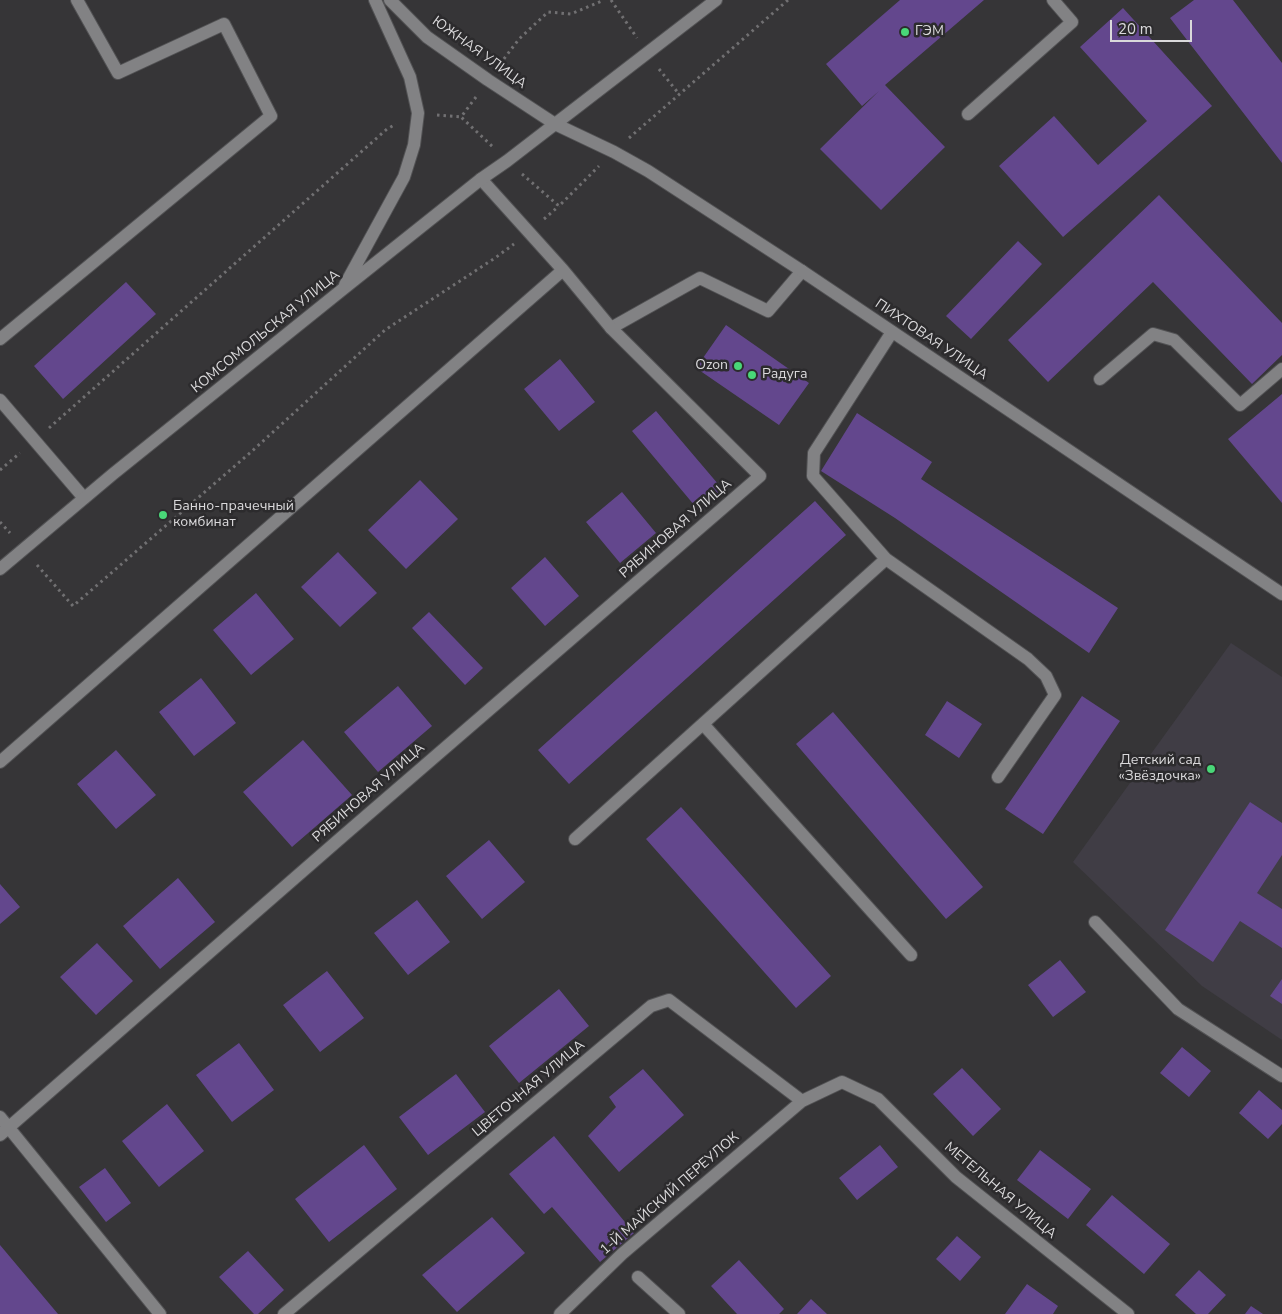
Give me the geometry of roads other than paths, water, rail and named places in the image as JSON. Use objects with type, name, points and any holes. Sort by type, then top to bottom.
[{"type":"street","points":[[0,339],[271,116],[224,24],[118,73],[77,0]]},
{"type":"street","points":[[343,289],[404,177],[414,145],[418,113],[410,77],[375,0]]},
{"type":"street","name":"ЮЖНАЯ УЛИЦА","points":[[390,0],[428,37],[488,80],[555,124]]},
{"type":"street","name":"КОМСОМОЛЬСКАЯ УЛИЦА","points":[[0,568],[84,498],[481,179],[716,0]]},
{"type":"street","points":[[968,114],[1072,22],[1053,0]]},
{"type":"street","name":"ПИХТОВАЯ УЛИЦА","points":[[555,124],[614,152],[648,171],[802,271],[1282,594]]},
{"type":"street","points":[[481,179],[563,270],[611,328],[700,278],[768,311],[802,271]]},
{"type":"street","points":[[0,762],[563,270]]},
{"type":"street","name":"РЯБИНОВАЯ УЛИЦА","points":[[4,1131],[760,476],[611,328]]},
{"type":"street","points":[[892,332],[814,453],[813,476],[886,559],[1028,659],[1046,676],[1055,695],[998,777]]},
{"type":"street","points":[[1100,379],[1153,334],[1174,340],[1240,405],[1282,369]]},
{"type":"street","points":[[0,400],[84,498]]},
{"type":"street","points":[[575,839],[886,559]]},
{"type":"street","points":[[703,724],[911,955]]},
{"type":"street","points":[[1095,922],[1178,1009],[1282,1076]]},
{"type":"street","name":"ЦВЕТОЧНАЯ УЛИЦА","points":[[284,1314],[651,1006],[669,1000],[802,1101]]},
{"type":"street","name":"МЕТЕЛЬНАЯ УЛИЦА","points":[[802,1101],[842,1082],[878,1099],[956,1177],[1128,1314]]},
{"type":"street","name":"1-Й МАЙСКИЙ ПЕРЕУЛОК","points":[[560,1314],[622,1254],[802,1101]]},
{"type":"street","points":[[0,1117],[4,1131],[160,1314]]},
{"type":"street","points":[[638,1277],[679,1314]]},
{"type":"place","name":"ГЭМ","points":[[905,32]]},
{"type":"place","name":"Ozon","points":[[738,366]]},
{"type":"place","name":"Радуга","points":[[752,375]]},
{"type":"place","name":"Банно-прачечный комбинат","points":[[163,515]]},
{"type":"place","name":"Детский сад «Звёздочка»","points":[[1211,769]]}]
